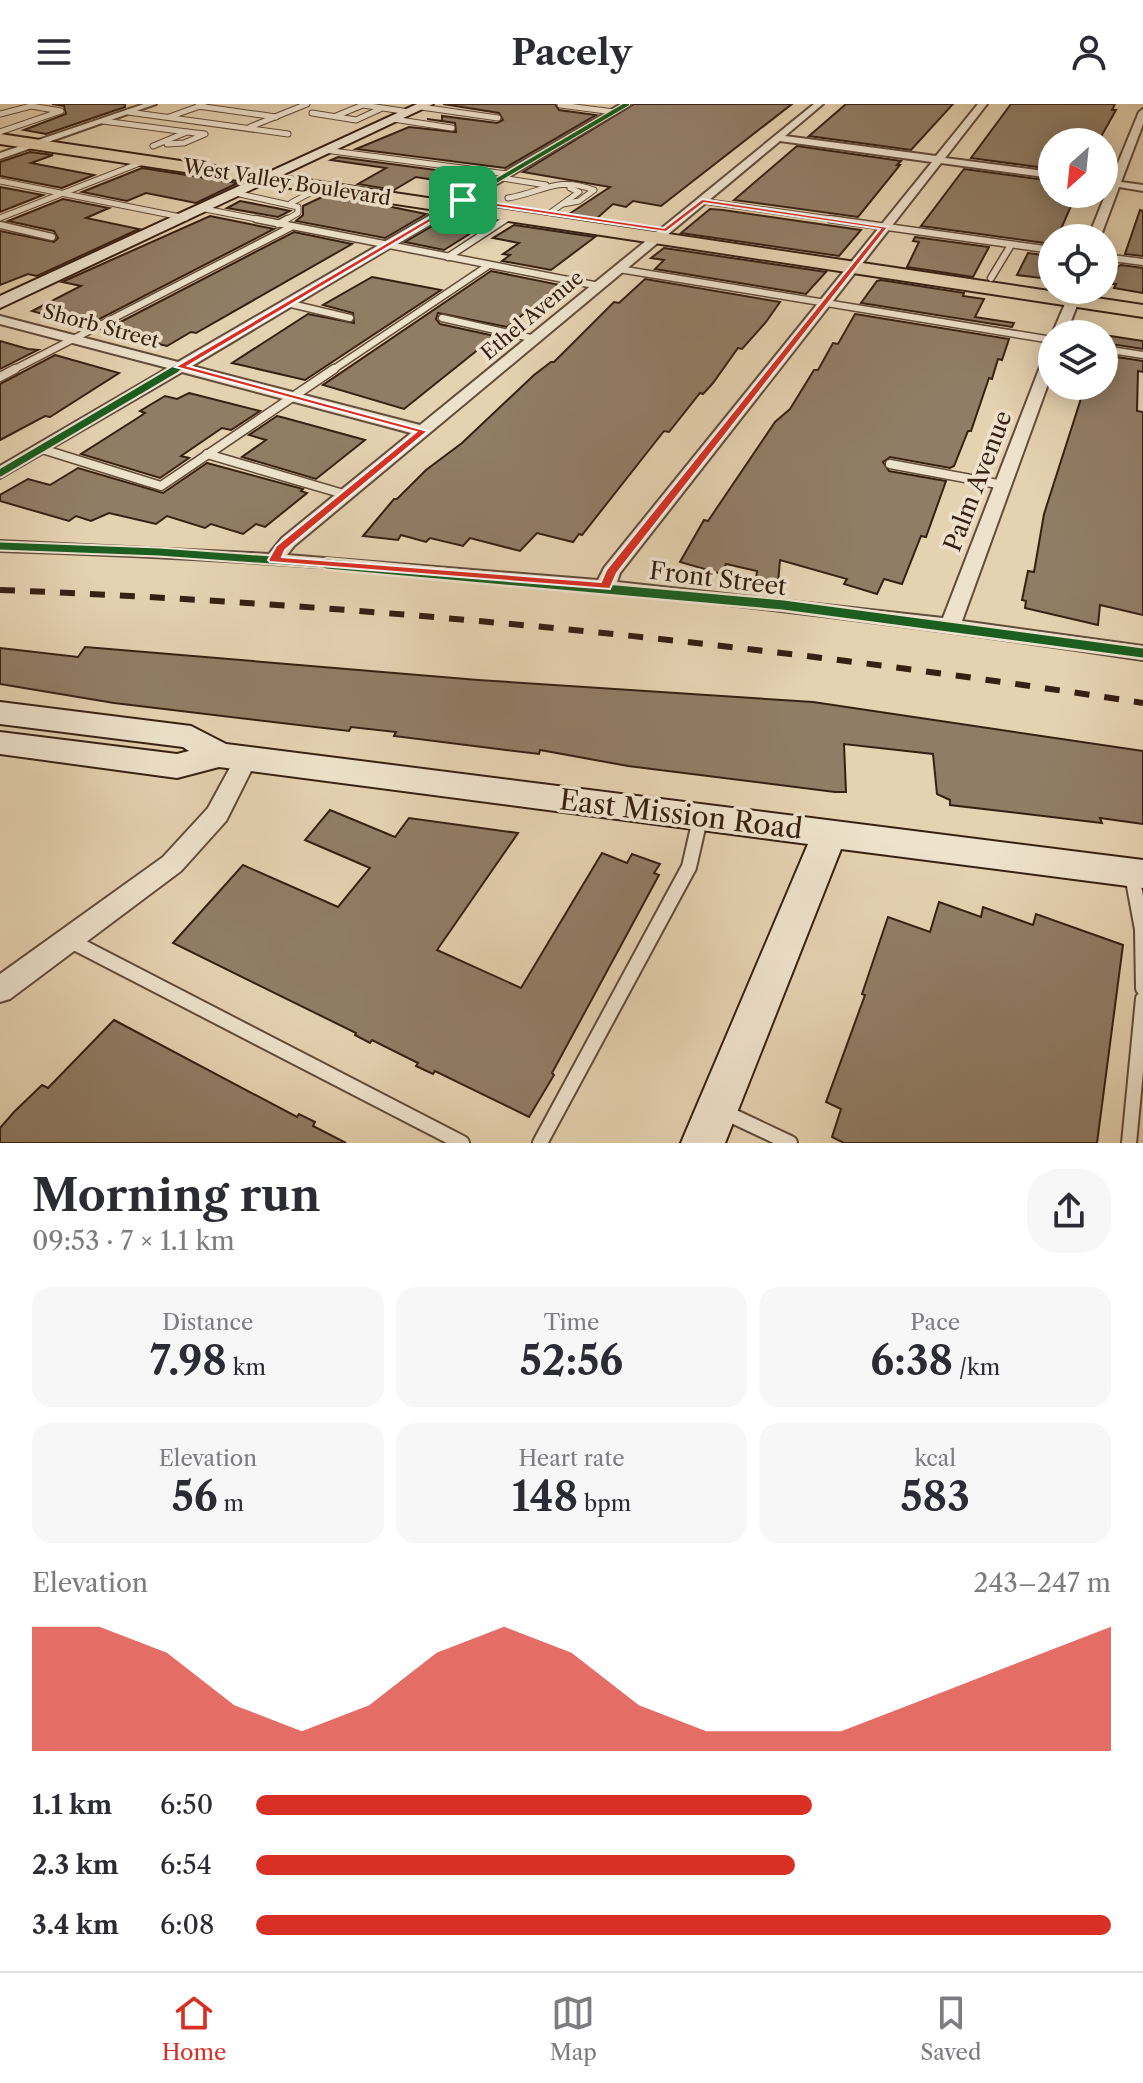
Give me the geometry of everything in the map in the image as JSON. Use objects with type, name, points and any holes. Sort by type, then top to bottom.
[{"type":"main road","name":"West Valley Boulevard","points":[[0,132],[42,142],[456,204],[507,205],[661,234],[1038,288]]},
{"type":"main road","name":"West Valley Boulevard","points":[[0,139],[149,153],[321,187],[456,204],[556,209],[661,234]]},
{"type":"main road","name":"West Valley Boulevard","points":[[857,263],[1038,286]]},
{"type":"main road","name":"West Valley Boulevard","points":[[1118,298],[1143,301]]},
{"type":"main road","name":"West Valley Boulevard","points":[[1115,304],[1143,311]]},
{"type":"street","points":[[0,156],[152,104]]},
{"type":"street","points":[[1,472],[627,104]]},
{"type":"street","name":"Ethel Avenue","points":[[274,560],[280,548],[819,104]]},
{"type":"street","points":[[606,586],[611,572],[983,104]]},
{"type":"street","points":[[0,303],[240,194],[325,150],[419,108]]},
{"type":"street","points":[[1118,173],[1143,112]]},
{"type":"street","points":[[777,138],[1038,173]]},
{"type":"street","points":[[1118,184],[1143,188]]},
{"type":"street","name":"Shorb Street","points":[[0,320],[423,431]]},
{"type":"street","name":"Palm Avenue","points":[[951,627],[954,611],[1038,391]]},
{"type":"street","name":"Front Street","points":[[0,546],[274,560],[606,586],[1143,653]]},
{"type":"street","name":"East Mission Road","points":[[0,713],[191,737],[233,757]]},
{"type":"street","name":"East Mission Road","points":[[0,743],[177,766],[233,757],[1137,873]]},
{"type":"street","points":[[0,990],[172,864],[189,848],[217,814],[233,757]]},
{"type":"street","points":[[710,1126],[830,834]]},
{"type":"lane","points":[[167,117],[205,104]]},
{"type":"lane","points":[[248,128],[307,104]]},
{"type":"lane","points":[[336,116],[363,105],[498,118]]},
{"type":"lane","points":[[560,105],[614,112]]},
{"type":"lane","points":[[0,114],[31,106],[61,111],[0,132]]},
{"type":"lane","points":[[198,106],[276,117]]},
{"type":"lane","points":[[312,113],[356,120],[382,108]]},
{"type":"lane","points":[[128,112],[288,134]]},
{"type":"lane","points":[[393,119],[452,128]]},
{"type":"lane","points":[[103,121],[205,134],[184,143],[167,144]]},
{"type":"lane","points":[[0,218],[63,194],[187,132]]},
{"type":"lane","points":[[325,150],[504,176],[579,192],[556,209]]},
{"type":"lane","points":[[0,181],[186,218]]},
{"type":"lane","points":[[507,205],[545,184],[558,182],[594,190],[579,201],[556,209]]},
{"type":"lane","points":[[448,257],[535,183]]},
{"type":"lane","points":[[291,203],[321,187]]},
{"type":"lane","points":[[240,194],[298,207],[298,213],[277,224]]},
{"type":"lane","points":[[702,201],[1038,248]]},
{"type":"lane","points":[[205,209],[599,286]]},
{"type":"lane","points":[[0,225],[52,237]]},
{"type":"lane","points":[[0,377],[291,227]]},
{"type":"lane","points":[[991,278],[1011,245]]},
{"type":"lane","points":[[1118,259],[1143,262]]},
{"type":"lane","points":[[42,449],[161,486],[489,265]]},
{"type":"lane","points":[[619,269],[1038,338]]},
{"type":"lane","points":[[287,303],[350,318]]},
{"type":"lane","points":[[442,318],[535,339]]},
{"type":"lane","points":[[1118,351],[1143,355]]},
{"type":"lane","points":[[207,454],[347,495]]},
{"type":"lane","points":[[890,464],[1003,485]]},
{"type":"lane","points":[[540,1143],[689,867],[700,817]]},
{"type":"lane","points":[[1137,873],[1143,988]]},
{"type":"lane","points":[[67,939],[462,1143]]},
{"type":"lane","points":[[1129,1143],[1143,999]]},
{"type":"lane","points":[[710,1126],[790,1143]]},
{"type":"building","points":[[52,104],[125,104],[125,107],[46,134],[24,130],[66,114],[64,106]]},
{"type":"building","points":[[443,104],[555,104],[559,110],[596,115],[505,168],[356,149],[409,127],[456,132],[455,123],[427,119],[442,121],[442,116],[497,123],[503,120],[499,113]]},
{"type":"building","points":[[634,104],[792,104],[661,206],[633,201],[626,207],[613,204],[595,220],[566,216],[610,187],[523,172]]},
{"type":"building","points":[[846,104],[953,104],[911,150],[809,136]]},
{"type":"building","points":[[1011,104],[1115,104],[1112,110],[1116,110],[1106,128],[1038,128],[1038,167],[971,158]]},
{"type":"building","points":[[797,146],[901,161],[858,217],[734,200]]},
{"type":"building","points":[[30,152],[53,155],[31,163],[94,175],[62,188],[0,176],[0,162]]},
{"type":"building","points":[[338,157],[466,174],[449,173],[434,180],[416,177],[394,190],[358,184],[386,168],[331,160]]},
{"type":"building","points":[[142,168],[238,183],[196,203],[146,193],[127,201],[82,192]]},
{"type":"building","points":[[964,169],[1038,179],[1038,208],[1070,208],[1063,224],[1038,224],[1038,242],[921,226]]},
{"type":"building","points":[[0,187],[43,195],[0,212]]},
{"type":"building","points":[[324,196],[426,214],[385,238],[296,221],[303,215],[303,206]]},
{"type":"building","points":[[63,199],[109,208],[86,218],[139,229],[37,276],[28,274],[0,285],[0,231],[54,242],[58,238],[54,231],[8,221]]},
{"type":"building","points":[[240,201],[290,211],[278,217],[227,208]]},
{"type":"building","points":[[710,209],[861,230],[839,256],[681,233]]},
{"type":"building","points":[[1140,210],[1143,211],[1143,256],[1125,254]]},
{"type":"building","points":[[210,216],[274,229],[86,326],[32,311],[81,286],[62,282]]},
{"type":"building","points":[[458,216],[490,221],[444,250],[405,242],[446,218]]},
{"type":"building","points":[[514,225],[595,237],[551,270],[502,261],[510,255],[503,254],[519,243],[493,238]]},
{"type":"building","points":[[294,232],[352,244],[196,333],[191,332],[167,346],[103,331]]},
{"type":"building","points":[[915,237],[989,247],[973,277],[907,267],[919,242],[913,241]]},
{"type":"building","points":[[664,248],[826,272],[806,294],[655,269],[664,260],[651,258]]},
{"type":"building","points":[[1028,253],[1038,254],[1038,278],[1017,275]]},
{"type":"building","points":[[1118,266],[1143,268],[1143,293],[1118,289]]},
{"type":"building","points":[[491,271],[560,285],[507,327],[438,313],[436,319],[440,324],[495,336],[404,409],[323,385]]},
{"type":"building","points":[[372,277],[441,290],[305,380],[232,363],[308,314],[354,323],[353,313],[323,305]]},
{"type":"building","points":[[645,279],[780,302],[669,432],[664,431],[582,535],[579,534],[573,542],[537,533],[520,551],[470,538],[463,546],[430,538],[426,542],[401,535],[398,540],[363,536],[394,499],[462,443],[534,375],[554,362],[614,302],[619,303]]},
{"type":"building","points":[[881,280],[984,299],[975,317],[1014,323],[1012,327],[861,303]]},
{"type":"building","points":[[855,314],[1009,339],[1002,360],[998,359],[992,379],[989,378],[971,431],[968,431],[954,466],[950,468],[890,457],[883,462],[889,471],[946,481],[926,537],[921,536],[902,584],[884,579],[877,594],[844,584],[847,579],[780,560],[778,583],[756,580],[757,571],[726,564],[722,574],[680,562],[704,520],[708,521],[775,422],[790,409],[833,343],[838,344]]},
{"type":"building","points":[[1118,337],[1143,341],[1143,349],[1118,345]]},
{"type":"building","points":[[0,341],[28,349],[38,350],[0,369]]},
{"type":"building","points":[[55,355],[119,373],[50,417],[45,416],[0,440],[0,384]]},
{"type":"building","points":[[1118,357],[1143,361],[1143,372],[1138,371],[1137,411],[1143,412],[1143,615],[1100,605],[1098,625],[1025,608],[1026,601],[1022,600],[1028,571],[1034,572],[1044,514],[1081,400],[1118,400]]},
{"type":"building","points":[[189,393],[260,411],[231,430],[222,428],[181,456],[189,458],[160,478],[81,454],[145,413],[140,411],[165,396],[177,399]]},
{"type":"building","points":[[277,416],[365,440],[316,479],[242,457],[266,440],[249,435]]},
{"type":"building","points":[[207,463],[303,489],[301,491],[307,493],[265,527],[256,524],[243,534],[211,524],[205,528],[167,516],[156,524],[109,513],[91,521],[76,516],[69,521],[0,501],[0,495],[28,479],[50,485],[78,468],[163,493]]},
{"type":"building","points":[[85,647],[478,680],[813,702],[1143,751],[1143,824],[1100,818],[1102,823],[950,805],[950,800],[937,794],[933,754],[844,744],[846,792],[835,792],[628,766],[540,750],[539,754],[394,736],[396,732],[351,727],[349,731],[114,703],[0,684],[0,648],[78,657]]},
{"type":"building","points":[[330,810],[395,837],[409,818],[518,833],[437,950],[521,988],[602,853],[627,863],[632,854],[660,864],[654,873],[659,875],[529,1117],[435,1071],[433,1074],[416,1066],[418,1063],[372,1040],[370,1043],[356,1033],[173,943],[243,865],[338,907],[370,868],[305,840]]},
{"type":"building","points":[[939,902],[981,917],[983,907],[1033,925],[1036,914],[1123,945],[1097,1143],[844,1143],[832,1137],[841,1109],[826,1102],[865,995],[862,994],[888,917],[930,932]]},
{"type":"building","points":[[114,1020],[297,1117],[299,1114],[315,1122],[313,1126],[346,1143],[0,1143],[0,1128],[14,1112],[42,1085],[48,1088]]},
{"type":"railway","points":[[0,590],[287,606],[573,630],[859,663],[1143,703]]},
{"type":"cycle path","points":[[0,473],[627,104]]},
{"type":"cycle path","points":[[0,546],[264,559],[603,587],[783,605],[1143,653]]},
{"type":"route","points":[[463,200],[666,230],[702,201],[885,227],[611,572],[606,586],[274,560],[280,548],[423,431],[180,367],[463,200]]}]
